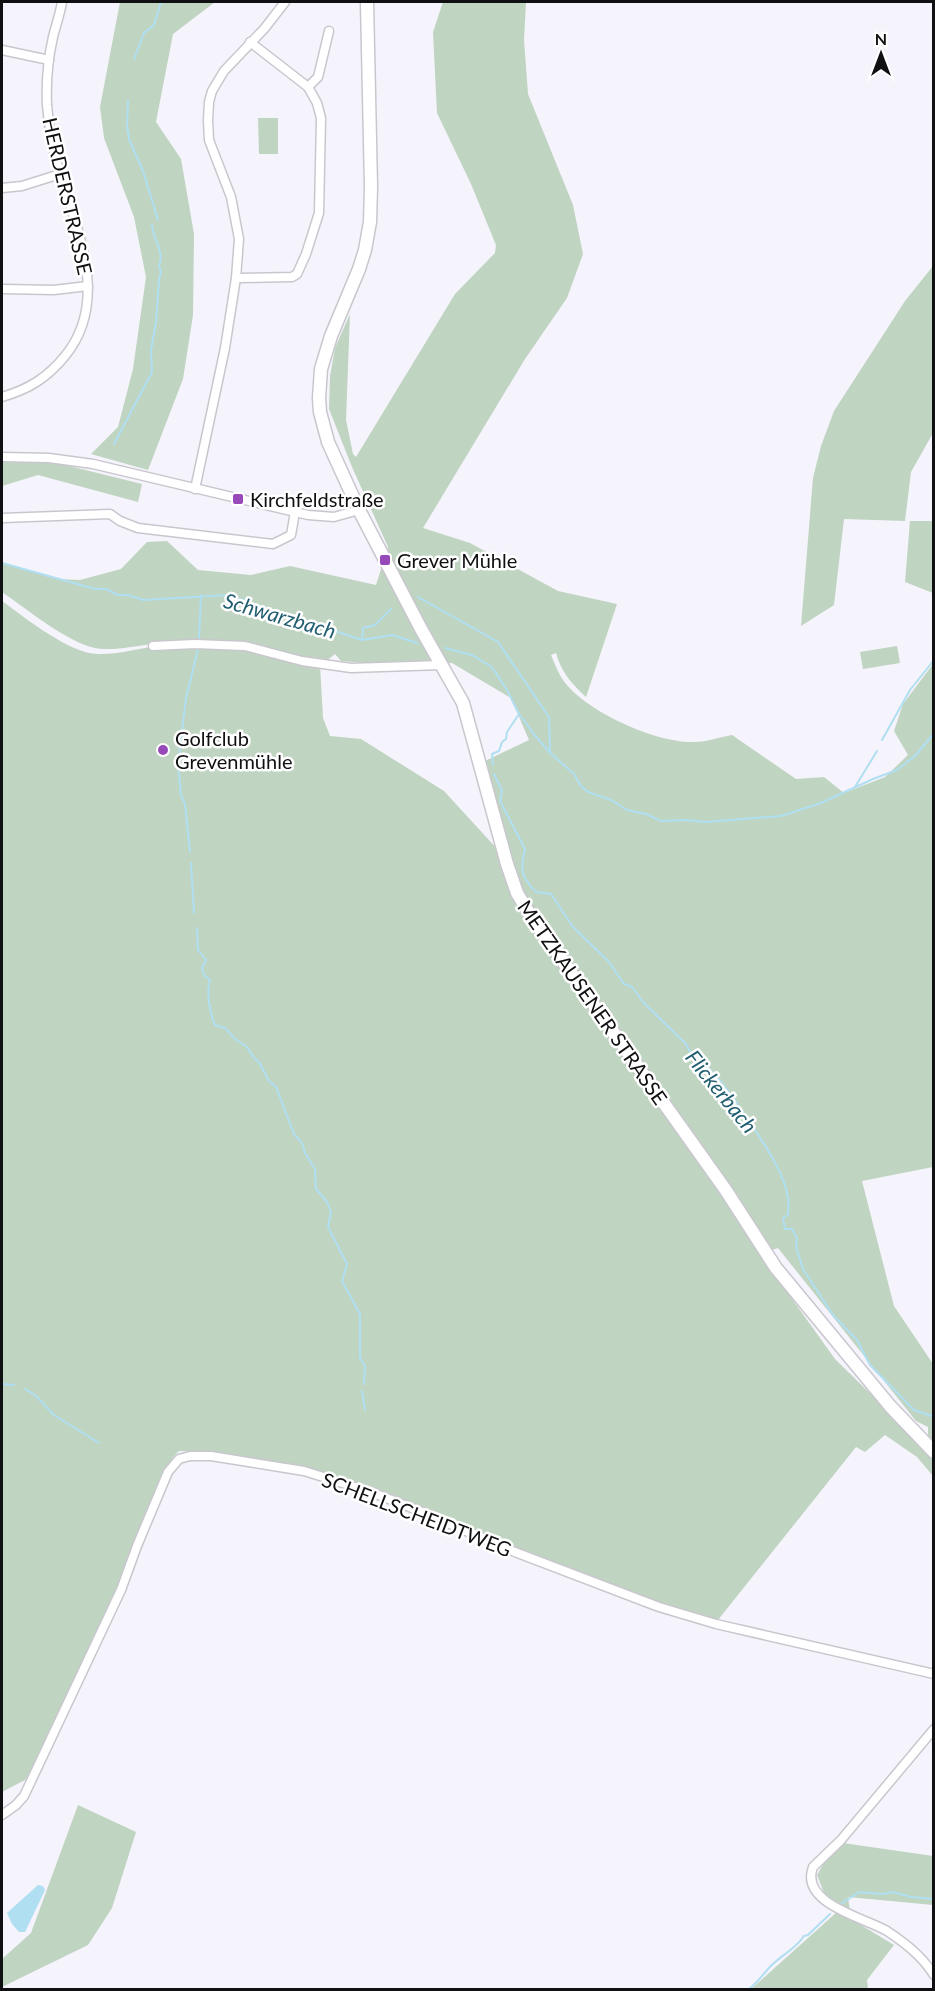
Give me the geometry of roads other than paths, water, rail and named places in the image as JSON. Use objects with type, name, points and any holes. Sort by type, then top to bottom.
[{"type":"main road","name":"METZKAUSENER STRASSE","points":[[367,2],[370,222],[365,250],[321,369],[319,398],[328,442],[359,510],[421,629],[457,689],[468,719],[517,893],[576,982],[725,1189],[776,1268],[890,1406],[933,1452]]},
{"type":"street","name":"HERDERSTRASSE","points":[[2,398],[36,384],[52,372],[69,351],[83,328],[88,286],[84,253],[60,174],[47,105],[49,60],[62,2]]},
{"type":"street","points":[[195,489],[218,390],[236,278],[239,239],[231,197],[209,140],[208,120],[212,91],[224,71],[264,29],[285,2]]},
{"type":"street","points":[[308,87],[318,77],[329,32]]},
{"type":"street","points":[[236,278],[291,277],[301,269],[319,213],[321,118],[317,103],[308,87],[250,42]]},
{"type":"street","points":[[2,50],[49,60]]},
{"type":"street","points":[[2,188],[22,186],[60,174]]},
{"type":"street","points":[[2,289],[54,290],[88,286]]},
{"type":"street","points":[[2,457],[49,458],[93,464],[295,512],[334,517],[359,510]]},
{"type":"street","points":[[2,518],[111,514],[120,521],[138,528],[273,544],[291,535],[295,512]]},
{"type":"street","points":[[153,646],[177,644],[245,646],[312,663],[351,668],[442,665]]},
{"type":"street","name":"SCHELLSCHEIDTWEG","points":[[2,1815],[24,1796],[121,1590],[136,1546],[168,1472],[179,1459],[190,1456],[211,1456],[304,1471],[371,1492],[507,1549],[659,1607],[716,1624],[933,1674]]},
{"type":"street","points":[[933,1729],[841,1840],[813,1867],[812,1872],[814,1884],[827,1902],[840,1911],[878,1927],[898,1939],[918,1954],[933,1976]]},
{"type":"water","points":[[38,1885],[43,1886],[45,1890],[25,1932],[19,1932],[7,1913]]},
{"type":"waterway","points":[[134,59],[144,33],[154,25],[161,2]]},
{"type":"waterway","points":[[128,101],[129,139],[143,171],[158,220]]},
{"type":"waterway","points":[[114,444],[152,372],[151,350],[161,272],[159,266],[161,255],[152,225]]},
{"type":"waterway","name":"Schwarzbach","points":[[2,563],[143,600],[228,595],[362,640],[392,635],[417,643]]},
{"type":"waterway","points":[[199,639],[201,595]]},
{"type":"waterway","points":[[418,597],[498,642],[549,717],[550,753]]},
{"type":"waterway","points":[[362,640],[363,628],[375,625],[391,609]]},
{"type":"waterway","name":"Schwarzbach","points":[[445,648],[472,655],[492,667],[519,714],[533,733],[550,753],[574,774],[581,786],[588,792],[611,800],[627,810],[646,814],[661,821],[706,822],[781,816],[821,803],[897,770],[915,756],[934,733]]},
{"type":"waterway","points":[[190,852],[178,763],[186,698],[198,649]]},
{"type":"waterway","points":[[882,740],[910,690],[934,660]]},
{"type":"waterway","name":"Flickerbach","points":[[493,765],[492,754],[499,751],[507,732],[519,714]]},
{"type":"waterway","points":[[855,787],[877,751]]},
{"type":"waterway","name":"Flickerbach","points":[[494,774],[502,791],[500,801],[525,849],[522,868],[527,882],[536,892],[551,894],[573,927],[608,961],[624,984],[632,987],[643,1002],[686,1044],[693,1057],[702,1062],[727,1090],[767,1148],[783,1180],[789,1204],[788,1215],[783,1218],[785,1229],[792,1229],[797,1238],[796,1247],[803,1269],[833,1315],[857,1340],[870,1365],[914,1410],[934,1417]]},
{"type":"waterway","points":[[191,863],[194,913]]},
{"type":"waterway","points":[[197,928],[198,950],[206,960],[202,968],[204,975],[210,980],[209,1003],[215,1025],[225,1028],[247,1047],[259,1062],[269,1081],[276,1087],[294,1134],[302,1143],[315,1169],[316,1189],[327,1202],[331,1212],[328,1227],[347,1264],[342,1281],[360,1314],[360,1358],[365,1366],[364,1384]]},
{"type":"waterway","points":[[2,1384],[14,1385]]},
{"type":"waterway","points":[[25,1389],[35,1395],[54,1415],[99,1443]]},
{"type":"waterway","points":[[362,1391],[365,1410]]},
{"type":"waterway","points":[[838,1906],[859,1892],[883,1894],[893,1892],[911,1897],[934,1899]]},
{"type":"waterway","points":[[748,1990],[772,1964],[830,1914]]},
{"type":"place","name":"Kirchfeldstraße","points":[[238,499]]},
{"type":"place","name":"Grever Mühle","points":[[385,560]]},
{"type":"place","name":"Golfclub Grevenmühle","points":[[163,750]]}]
